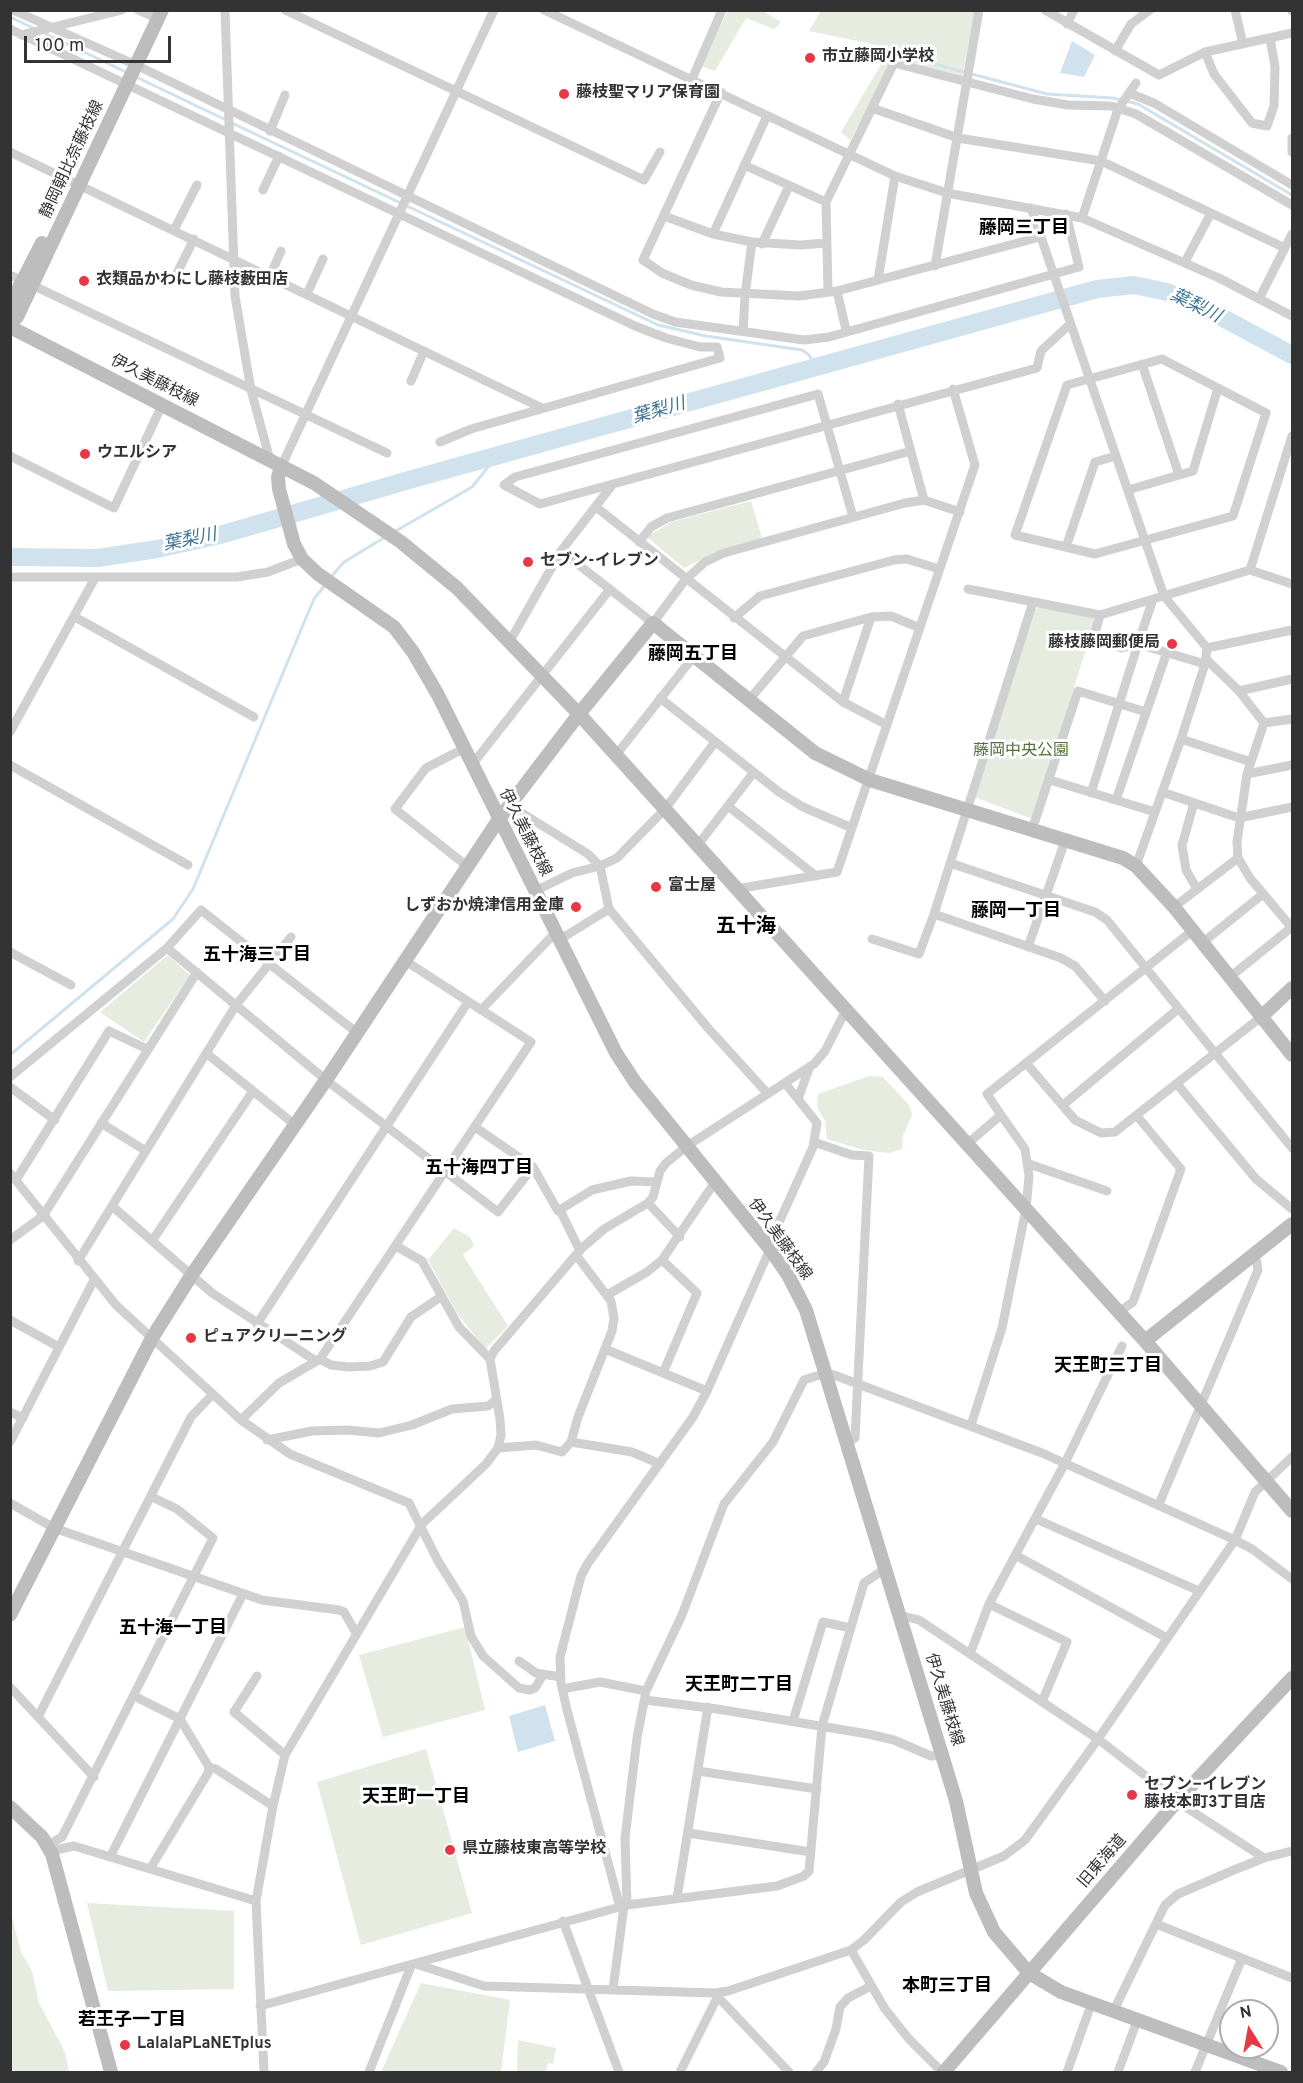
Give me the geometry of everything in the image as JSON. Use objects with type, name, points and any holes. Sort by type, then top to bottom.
[{"type":"main road","name":"静岡朝比奈藤枝線","points":[[10,306],[76,183],[157,14]]},
{"type":"main road","name":"静岡朝比奈藤枝線","points":[[10,321],[17,317],[22,280]]},
{"type":"main road","name":"伊久美藤枝線","points":[[10,327],[314,483],[401,542],[457,588],[543,674],[1145,1341],[1293,1511]]},
{"type":"main road","name":"伊久美藤枝線","points":[[276,464],[279,489],[294,544],[302,559],[318,574],[364,604],[401,635],[438,695],[471,766],[616,1053],[635,1082],[769,1248],[788,1275],[806,1310],[956,1801],[970,1871],[989,1922],[1029,1973],[1091,2005],[1281,2073]]},
{"type":"main road","points":[[10,1616],[152,1338],[191,1276],[326,1080],[499,819],[579,714],[653,623],[815,753],[870,780],[1123,858],[1136,866],[1174,907],[1291,1052]]},
{"type":"main road","points":[[1262,1017],[1293,988]]},
{"type":"main road","points":[[1145,1341],[1293,1224]]},
{"type":"main road","name":"旧東海道","points":[[943,2073],[1178,1800],[1293,1678]]},
{"type":"main road","points":[[10,1807],[49,1848],[111,2073]]},
{"type":"street","points":[[13,10],[134,64],[653,314],[675,322],[804,340],[829,337],[846,330],[1079,267],[1066,214]]},
{"type":"street","points":[[21,35],[122,10]]},
{"type":"street","points":[[138,10],[157,14]]},
{"type":"street","points":[[225,10],[235,296],[251,390],[276,464]]},
{"type":"street","points":[[285,10],[644,180],[660,152]]},
{"type":"street","points":[[276,464],[304,415],[494,10]]},
{"type":"street","points":[[544,10],[895,176],[947,193],[1082,218],[1185,262],[1293,316]]},
{"type":"street","points":[[692,79],[722,10]]},
{"type":"street","points":[[935,266],[979,10]]},
{"type":"street","points":[[1045,10],[1159,75],[1206,52],[1293,33]]},
{"type":"street","points":[[1066,24],[1074,10]]},
{"type":"street","points":[[1115,51],[1131,24],[1150,10]]},
{"type":"street","points":[[1235,10],[1243,44]]},
{"type":"street","points":[[10,29],[635,326],[666,338],[700,347],[717,347],[720,358],[471,429],[440,441]]},
{"type":"street","points":[[1206,52],[1214,74],[1252,123],[1267,126],[1274,106],[1275,67],[1270,38]]},
{"type":"street","points":[[846,330],[832,291],[826,243],[826,202],[894,63],[1033,99],[1118,109],[1136,114],[1293,206]]},
{"type":"street","points":[[1082,218],[1118,109],[1136,83]]},
{"type":"street","points":[[721,92],[643,260],[662,273],[692,285],[745,295],[799,296],[878,280],[1040,237]]},
{"type":"street","points":[[1129,93],[1154,103],[1293,186]]},
{"type":"street","points":[[270,130],[285,95]]},
{"type":"street","points":[[872,108],[958,138],[1101,161],[1285,248]]},
{"type":"street","points":[[713,234],[767,116]]},
{"type":"street","points":[[1293,138],[1293,152]]},
{"type":"street","points":[[10,152],[542,408]]},
{"type":"street","points":[[263,190],[279,156]]},
{"type":"street","points":[[744,165],[826,202]]},
{"type":"street","points":[[878,280],[895,176]]},
{"type":"street","points":[[174,230],[197,185]]},
{"type":"street","points":[[743,332],[745,295],[757,243],[789,186]]},
{"type":"street","points":[[1031,208],[1069,325],[1164,596],[1207,648],[1206,661],[1181,739],[1136,866]]},
{"type":"street","points":[[1185,262],[1211,213]]},
{"type":"street","points":[[664,216],[713,234],[757,243],[826,243]]},
{"type":"street","points":[[1259,299],[1293,234]]},
{"type":"street","points":[[176,275],[194,239]]},
{"type":"street","points":[[270,276],[281,251]]},
{"type":"street","points":[[307,294],[323,259]]},
{"type":"street","points":[[22,280],[387,453]]},
{"type":"street","points":[[853,517],[839,471],[826,424],[818,394],[515,477],[504,485],[540,504],[613,484],[826,424],[898,404],[1037,368],[1041,351],[1069,325]]},
{"type":"street","points":[[411,381],[424,351]]},
{"type":"street","points":[[1162,359],[1266,413],[1233,516],[1095,554],[1015,535],[1067,385],[1142,364],[1162,359]]},
{"type":"street","points":[[1142,364],[1179,475]]},
{"type":"street","points":[[1128,490],[1193,471],[1218,388]]},
{"type":"street","points":[[736,889],[837,872],[975,465],[953,389]]},
{"type":"street","points":[[898,404],[924,500]]},
{"type":"street","points":[[10,456],[114,508],[162,405]]},
{"type":"street","points":[[1250,570],[1293,436]]},
{"type":"street","points":[[639,542],[651,527],[667,518],[911,451]]},
{"type":"street","points":[[1066,547],[1095,462],[1116,456]]},
{"type":"street","points":[[510,641],[561,551],[613,484]]},
{"type":"street","points":[[561,551],[653,623],[685,580],[705,562],[724,554],[853,517],[924,500],[960,512]]},
{"type":"street","points":[[596,507],[685,580],[843,702],[887,725]]},
{"type":"street","points":[[10,577],[237,577],[268,572],[302,559]]},
{"type":"street","points":[[734,618],[760,596],[894,560],[907,560],[939,569]]},
{"type":"street","points":[[968,589],[1100,615],[1250,570],[1293,584]]},
{"type":"street","points":[[10,732],[95,578]]},
{"type":"street","points":[[471,766],[610,590]]},
{"type":"street","points":[[1091,793],[1153,600]]},
{"type":"street","points":[[872,939],[919,954],[934,914],[1034,602]]},
{"type":"street","points":[[1100,615],[1094,637],[1122,648],[1138,644],[1206,661],[1239,691],[1264,723]]},
{"type":"street","points":[[749,700],[803,636],[871,617],[891,616],[920,628]]},
{"type":"street","points":[[75,617],[254,717]]},
{"type":"street","points":[[843,702],[871,617]]},
{"type":"street","points":[[1207,648],[1293,630]]},
{"type":"street","points":[[1116,800],[1167,652]]},
{"type":"street","points":[[616,755],[694,656]]},
{"type":"street","points":[[1239,691],[1293,679]]},
{"type":"street","points":[[1032,830],[1078,692],[1146,712]]},
{"type":"street","points":[[660,698],[754,772],[803,807],[852,828]]},
{"type":"street","points":[[1264,723],[1293,719]]},
{"type":"street","points":[[1230,977],[1292,927],[1263,894],[1238,858],[1239,818],[1247,774],[1264,723]]},
{"type":"street","points":[[1181,739],[1251,762]]},
{"type":"street","points":[[535,891],[572,873],[600,866],[617,858],[665,809],[715,742]]},
{"type":"street","points":[[463,749],[426,768],[395,809],[467,866]]},
{"type":"street","points":[[10,765],[188,865]]},
{"type":"street","points":[[1247,774],[1293,765]]},
{"type":"street","points":[[697,846],[754,772]]},
{"type":"street","points":[[1050,780],[1155,812]]},
{"type":"street","points":[[1162,792],[1239,818],[1293,807]]},
{"type":"street","points":[[1194,803],[1182,845],[1186,870],[1197,890]]},
{"type":"street","points":[[509,805],[581,849],[600,866],[609,909],[708,1028],[768,1094]]},
{"type":"street","points":[[728,806],[816,876]]},
{"type":"street","points":[[1028,947],[1065,841]]},
{"type":"street","points":[[1174,907],[1238,858]]},
{"type":"street","points":[[950,863],[1046,894],[1095,912],[1107,920],[1293,1148]]},
{"type":"street","points":[[1202,943],[1263,894]]},
{"type":"street","points":[[481,1010],[557,936],[609,909]]},
{"type":"street","points":[[10,1077],[167,948],[201,910],[357,1032]]},
{"type":"street","points":[[934,914],[1061,958],[1075,966],[1105,1001]]},
{"type":"street","points":[[971,1425],[1002,1328],[1026,1209],[1029,1164],[1025,1149],[987,1094],[1192,931]]},
{"type":"street","points":[[78,1261],[236,1005],[291,937]]},
{"type":"street","points":[[167,948],[326,1080],[498,1212],[533,1167]]},
{"type":"street","points":[[10,952],[71,986]]},
{"type":"street","points":[[241,1420],[279,1383],[318,1360],[531,1042],[404,960]]},
{"type":"street","points":[[10,1240],[43,1216],[197,972]]},
{"type":"street","points":[[257,1324],[468,1002]]},
{"type":"street","points":[[1063,1105],[1178,1009]]},
{"type":"street","points":[[264,2073],[256,1901],[273,1806],[285,1755],[422,1524],[486,1464],[498,1448],[501,1435],[490,1359],[494,1351],[578,1253],[604,1229],[648,1203],[660,1171],[666,1163],[687,1146],[810,1066],[825,1051],[846,1010]]},
{"type":"street","points":[[1026,1063],[1075,1120],[1101,1133],[1114,1132],[1262,1017]]},
{"type":"street","points":[[147,1049],[109,1031],[55,1120],[13,1177],[78,1261],[116,1305],[241,1420],[267,1440],[318,1468],[409,1503],[422,1524],[438,1561],[463,1601],[471,1636],[483,1656],[519,1688],[530,1690],[535,1688],[543,1675]]},
{"type":"street","points":[[206,1053],[294,1124]]},
{"type":"street","points":[[798,1099],[810,1066]]},
{"type":"street","points":[[624,1906],[562,1689],[560,1657],[581,1576],[660,1464],[707,1391],[814,1142],[816,1123],[785,1083]]},
{"type":"street","points":[[1176,1084],[1256,1179],[1293,1209]]},
{"type":"street","points":[[10,1087],[55,1120]]},
{"type":"street","points":[[152,1241],[253,1091]]},
{"type":"street","points":[[967,1144],[1001,1115]]},
{"type":"street","points":[[1119,1312],[1134,1302],[1181,1169],[1137,1116]]},
{"type":"street","points":[[101,1123],[146,1151]]},
{"type":"street","points":[[475,1126],[533,1167],[558,1212],[592,1190],[631,1181],[657,1182]]},
{"type":"street","points":[[814,1142],[852,1155],[869,1156],[855,1438],[847,1443]]},
{"type":"street","points":[[1029,1164],[1107,1191]]},
{"type":"street","points":[[607,1295],[662,1260],[680,1237],[715,1182]]},
{"type":"street","points":[[648,1203],[680,1237]]},
{"type":"street","points":[[112,1206],[191,1276],[257,1324],[318,1360],[331,1365],[370,1366],[382,1362],[411,1317],[442,1296]]},
{"type":"street","points":[[498,1448],[536,1445],[562,1452],[571,1442],[614,1318],[607,1295],[578,1253],[560,1210]]},
{"type":"street","points":[[396,1246],[422,1261],[459,1327],[490,1359]]},
{"type":"street","points":[[1159,1504],[1258,1270],[1256,1252]]},
{"type":"street","points":[[662,1260],[697,1293],[663,1373]]},
{"type":"street","points":[[10,1442],[94,1280]]},
{"type":"street","points":[[10,1320],[59,1347]]},
{"type":"street","points":[[970,1654],[989,1604],[1017,1556],[1065,1463],[1122,1346]]},
{"type":"street","points":[[605,1349],[707,1391]]},
{"type":"street","points":[[613,1989],[624,1906],[625,1838],[637,1738],[646,1696],[682,1616],[714,1524],[724,1504],[773,1442],[804,1380],[826,1373],[971,1425],[1065,1463],[1235,1540],[1252,1549],[1293,1579]]},
{"type":"street","points":[[38,1717],[191,1417],[213,1395]]},
{"type":"street","points":[[267,1440],[312,1431],[346,1430],[380,1433],[412,1425],[452,1409],[488,1406],[496,1400]]},
{"type":"street","points":[[10,1412],[23,1418]]},
{"type":"street","points":[[571,1442],[632,1452],[660,1464]]},
{"type":"street","points":[[413,1965],[484,1986],[719,1994],[851,1950],[902,1902],[916,1892],[1004,1856],[1024,1840],[1098,1739],[1235,1540],[1255,1492],[1293,1457]]},
{"type":"street","points":[[49,1848],[62,1837],[94,1777],[213,1538],[177,1509],[152,1497]]},
{"type":"street","points":[[10,1503],[54,1528],[243,1594],[277,1604],[339,1610],[344,1612],[356,1633]]},
{"type":"street","points":[[1036,1519],[1198,1592]]},
{"type":"street","points":[[1017,1556],[1167,1638]]},
{"type":"street","points":[[260,2006],[624,1906],[792,1881],[809,1871],[822,1726],[864,1583],[885,1568]]},
{"type":"street","points":[[110,1857],[243,1594]]},
{"type":"street","points":[[989,1604],[1067,1642],[1042,1702]]},
{"type":"street","points":[[899,1615],[919,1620],[1098,1739],[1178,1800],[1263,1858]]},
{"type":"street","points":[[794,1721],[823,1622],[851,1628]]},
{"type":"street","points":[[519,1661],[528,1669],[543,1675],[561,1677]]},
{"type":"street","points":[[257,1676],[234,1712],[285,1755]]},
{"type":"street","points":[[562,1689],[600,1682],[646,1696],[894,1740],[931,1756],[942,1755]]},
{"type":"street","points":[[10,1687],[94,1777]]},
{"type":"street","points":[[134,1696],[180,1719],[209,1767],[273,1806]]},
{"type":"street","points":[[677,1899],[708,1707]]},
{"type":"street","points":[[150,1869],[208,1773],[209,1767]]},
{"type":"street","points":[[698,1771],[817,1789]]},
{"type":"street","points":[[688,1833],[811,1852]]},
{"type":"street","points":[[49,1848],[74,1846],[256,1901]]},
{"type":"street","points":[[1113,2013],[1165,1905],[1178,1894],[1263,1858],[1293,1851]]},
{"type":"street","points":[[563,1921],[619,2073]]},
{"type":"street","points":[[1156,1924],[1293,1978]]},
{"type":"street","points":[[851,1950],[871,1986],[909,2039],[943,2073]]},
{"type":"street","points":[[1196,2073],[1242,1958]]},
{"type":"street","points":[[369,2073],[413,1965]]},
{"type":"street","points":[[816,2073],[824,2062],[836,2029],[840,2007],[848,1998],[871,1986]]},
{"type":"street","points":[[680,2073],[719,1994]]},
{"type":"street","points":[[719,1994],[789,2073]]},
{"type":"street","points":[[1067,2073],[1091,2005]]},
{"type":"street","points":[[1118,2073],[1137,2021]]},
{"type":"green space","points":[[728,11],[763,11],[781,22],[774,29],[746,18],[715,71],[698,65]]},
{"type":"green space","points":[[821,11],[975,11],[962,77],[894,63],[850,140],[841,132],[891,48],[809,31]]},
{"type":"green space","points":[[751,501],[762,538],[720,550],[684,568],[647,537],[671,522]]},
{"type":"green space","name":"藤岡中央公園","points":[[1042,606],[1092,616],[1095,620],[1034,817],[1030,818],[974,797],[1035,610]]},
{"type":"green space","points":[[168,955],[190,975],[144,1042],[100,1012]]},
{"type":"green space","points":[[869,1076],[883,1077],[909,1105],[912,1115],[903,1136],[902,1149],[889,1153],[863,1150],[827,1139],[825,1121],[817,1107],[818,1094]]},
{"type":"green space","points":[[454,1228],[470,1237],[474,1246],[463,1255],[508,1326],[485,1349],[457,1313],[428,1260]]},
{"type":"green space","points":[[465,1627],[485,1710],[383,1737],[359,1655]]},
{"type":"green space","points":[[426,1749],[472,1913],[361,1945],[317,1782]]},
{"type":"green space","points":[[87,1903],[234,1911],[234,1989],[108,1991]]},
{"type":"green space","points":[[11,1913],[21,1952],[32,1971],[39,2003],[65,2052],[69,2072],[11,2072]]},
{"type":"green space","points":[[421,1983],[510,2000],[501,2072],[381,2072]]},
{"type":"green space","points":[[518,2040],[556,2048],[553,2064],[548,2063],[546,2072],[517,2072]]},
{"type":"water","points":[[1072,41],[1095,55],[1084,77],[1060,73]]},
{"type":"water","points":[[545,1705],[555,1741],[518,1752],[509,1716]]},
{"type":"waterway","points":[[10,17],[33,28]]},
{"type":"waterway","points":[[42,32],[128,73]]},
{"type":"waterway","points":[[894,56],[923,61],[1047,94],[1113,98],[1138,104],[1292,195]]},
{"type":"waterway","points":[[134,76],[226,120]]},
{"type":"waterway","points":[[232,123],[658,325],[706,336],[802,350],[809,355],[817,368]]},
{"type":"waterway","name":"葉梨川","points":[[10,557],[98,558],[157,549],[220,535],[409,480],[1097,289],[1134,285],[1167,292],[1206,309],[1292,355]]},
{"type":"waterway","points":[[394,532],[472,487],[496,457]]},
{"type":"waterway","points":[[331,577],[344,562],[385,537]]},
{"type":"waterway","points":[[10,1055],[173,919],[193,889],[314,599],[325,585]]},
{"type":"place","name":"市立藤岡小学校","points":[[810,58]]},
{"type":"place","name":"藤枝聖マリア保育園","points":[[564,94]]},
{"type":"place","name":"衣類品かわにし藤枝藪田店","points":[[84,281]]},
{"type":"place","name":"ウエルシア","points":[[85,454]]},
{"type":"place","name":"セブン-イレブン","points":[[528,562]]},
{"type":"place","name":"藤枝藤岡郵便局","points":[[1172,644]]},
{"type":"place","name":"富士屋","points":[[656,887]]},
{"type":"place","name":"しずおか焼津信用金庫","points":[[576,907]]},
{"type":"place","name":"ピュアクリーニング","points":[[191,1338]]},
{"type":"place","name":"セブン−イレブン 藤枝本町3丁目店","points":[[1132,1795]]},
{"type":"place","name":"県立藤枝東高等学校","points":[[450,1850]]},
{"type":"place","name":"LalalaPLaNETplus","points":[[125,2045]]},
{"type":"district","name":"藤岡三丁目","points":[[1024,229]]},
{"type":"district","name":"藤岡五丁目","points":[[693,655]]},
{"type":"district","name":"藤岡一丁目","points":[[1016,912]]},
{"type":"district","name":"五十海","points":[[746,928]]},
{"type":"district","name":"五十海三丁目","points":[[257,956]]},
{"type":"district","name":"五十海四丁目","points":[[479,1169]]},
{"type":"district","name":"天王町三丁目","points":[[1108,1367]]},
{"type":"district","name":"五十海一丁目","points":[[173,1629]]},
{"type":"district","name":"天王町二丁目","points":[[739,1686]]},
{"type":"district","name":"天王町一丁目","points":[[416,1798]]},
{"type":"district","name":"本町三丁目","points":[[947,1987]]},
{"type":"district","name":"若王子一丁目","points":[[132,2021]]}]
